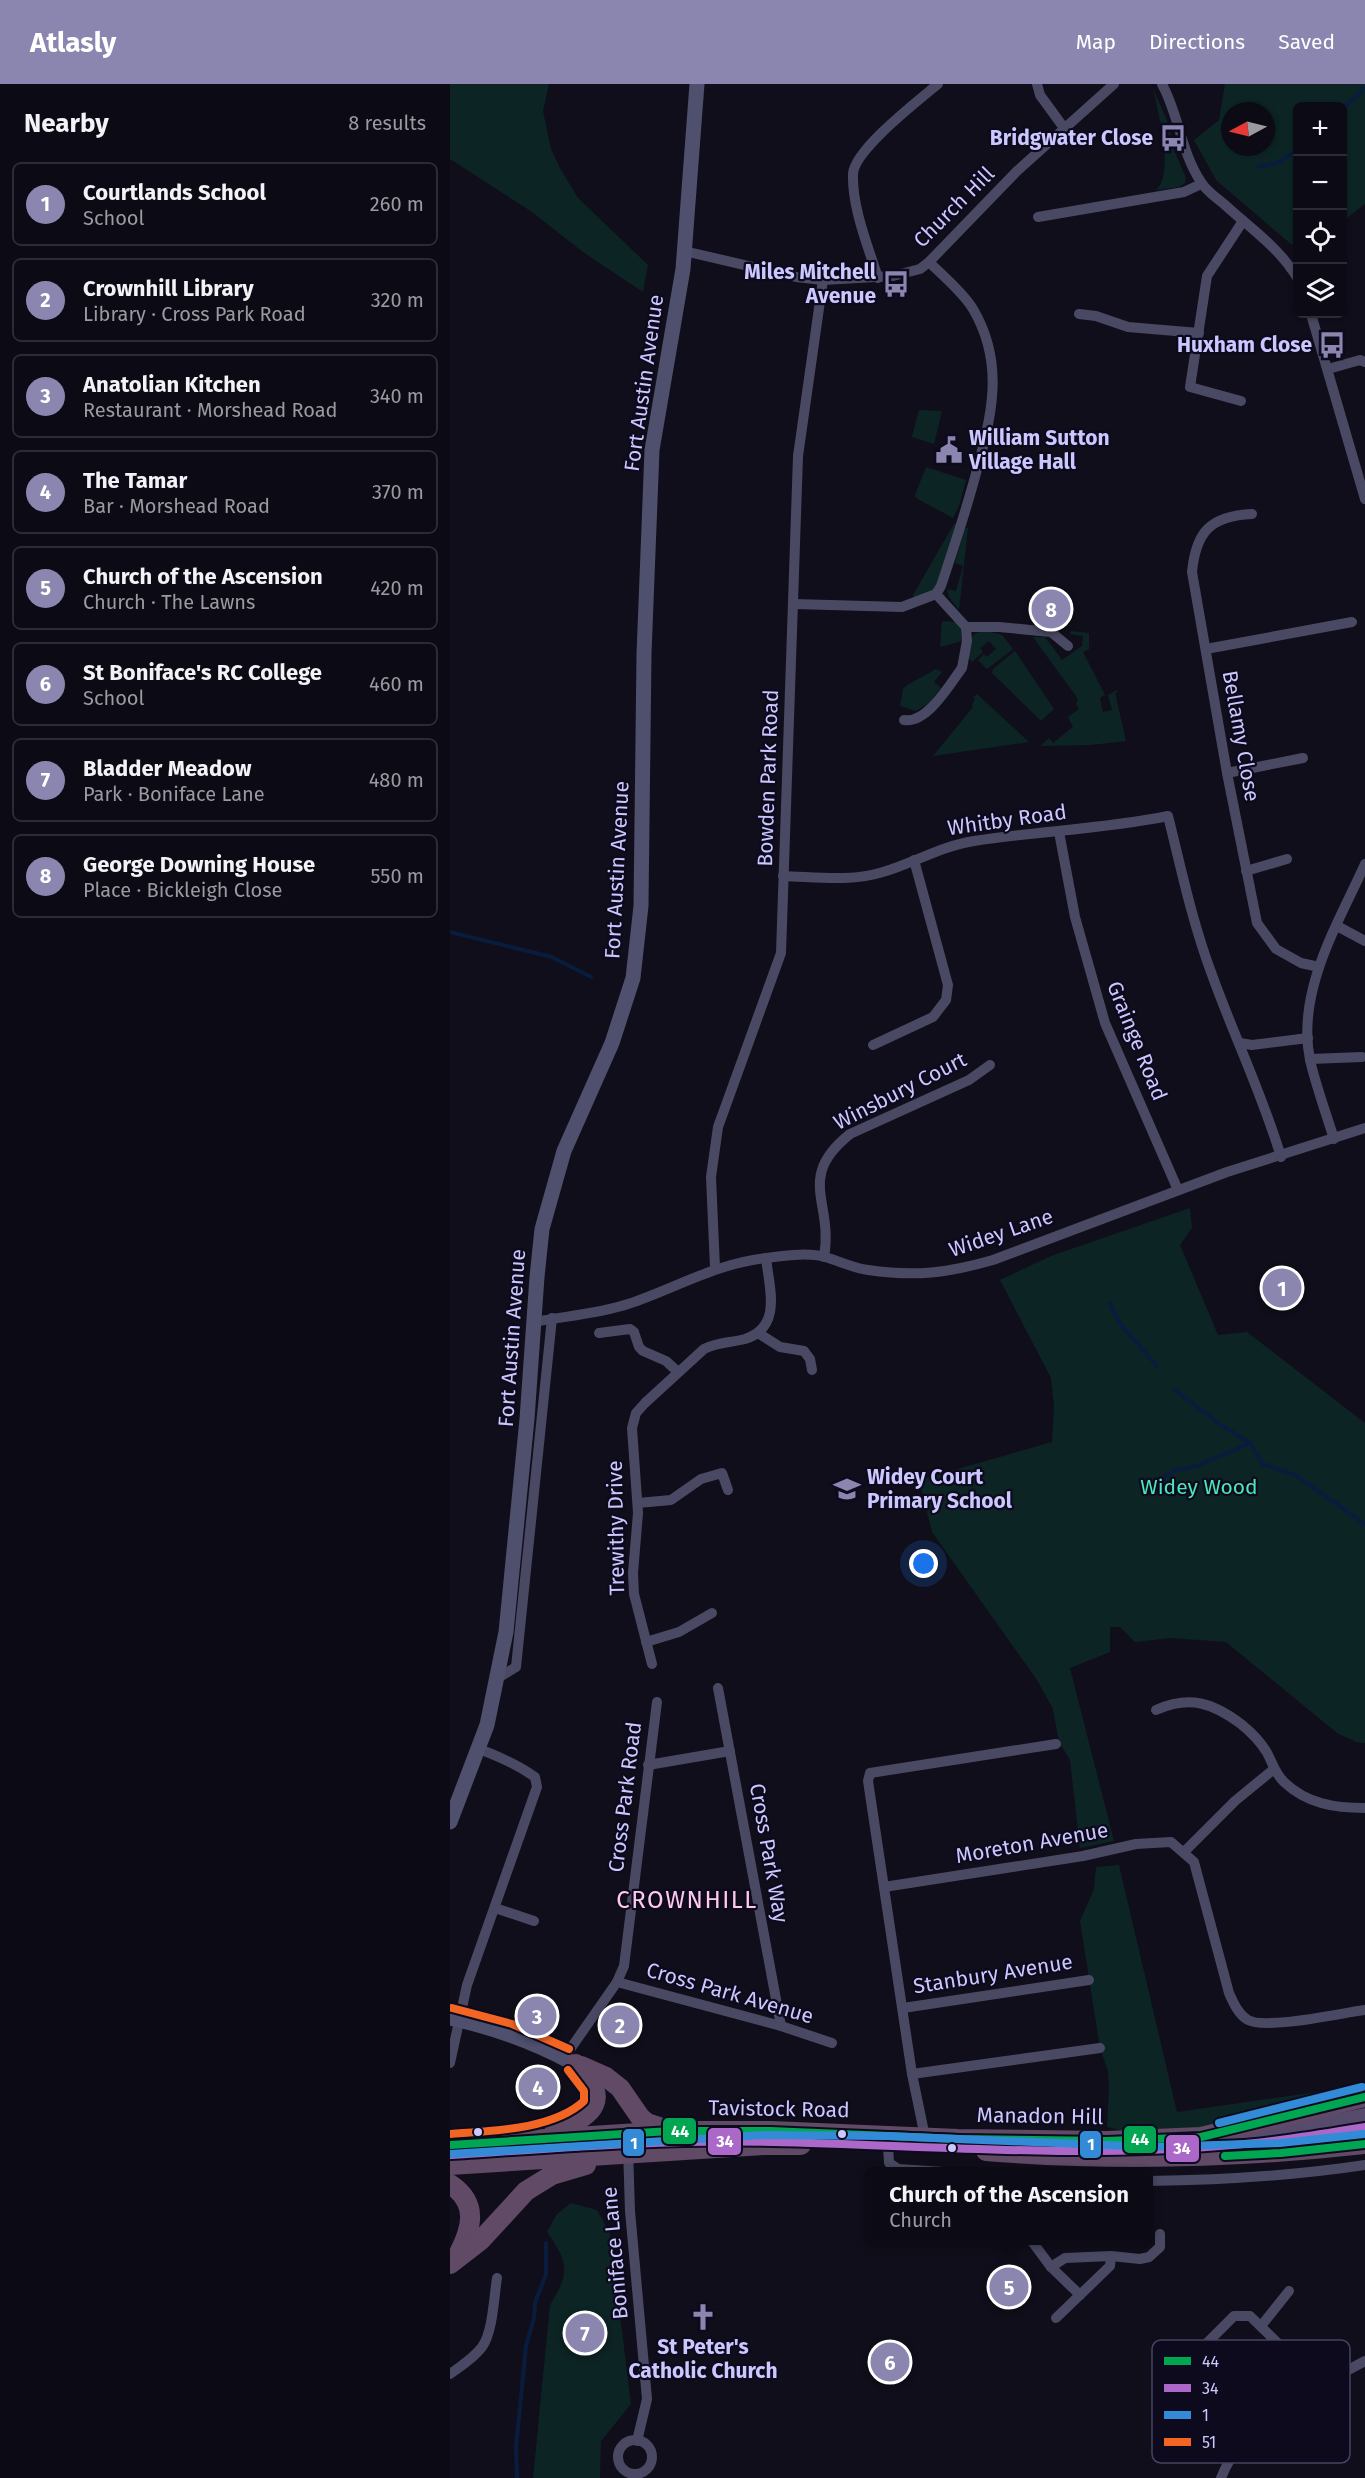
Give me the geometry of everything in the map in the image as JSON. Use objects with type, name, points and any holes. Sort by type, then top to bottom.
[{"type":"highway","points":[[570,2061],[606,2077],[620,2088],[636,2112],[647,2123],[670,2131]]},
{"type":"highway","points":[[506,2140],[576,2123],[590,2113],[596,2095],[592,2080],[570,2061]]},
{"type":"highway","points":[[1201,2137],[1365,2097]]},
{"type":"highway","name":"Tavistock Road","points":[[450,2145],[670,2131],[771,2131],[890,2141]]},
{"type":"highway","name":"Manadon Hill","points":[[890,2141],[925,2137],[1107,2141],[1201,2137]]},
{"type":"highway","name":"Tavistock Road","points":[[450,2165],[764,2145],[890,2141]]},
{"type":"highway","name":"Manadon Hill","points":[[890,2141],[1104,2157],[1231,2156]]},
{"type":"highway","points":[[1231,2156],[1365,2144]]},
{"type":"highway","points":[[453,2262],[497,2224],[526,2191],[552,2175],[584,2166],[607,2163],[625,2155]]},
{"type":"highway","points":[[450,2184],[461,2192],[470,2211],[469,2230],[453,2262]]},
{"type":"main road","name":"Fort Austin Avenue","points":[[450,1822],[487,1725],[498,1678],[510,1598],[542,1229],[564,1151],[612,1043],[633,978],[641,906],[644,654],[652,450],[683,269],[697,84]]},
{"type":"main road","name":"Fort Austin Avenue","points":[[450,1796],[478,1749]]},
{"type":"main road","points":[[454,2019],[542,2046],[570,2061]]},
{"type":"main road","name":"Manadon Hill","points":[[1201,2137],[1258,2134],[1365,2116]]},
{"type":"main road","name":"Manadon Hill","points":[[1231,2156],[1365,2130]]},
{"type":"street","points":[[878,278],[856,204],[852,171],[874,138],[938,84]]},
{"type":"street","points":[[1037,84],[1040,95],[1064,128]]},
{"type":"street","name":"Church Hill","points":[[684,251],[796,277],[824,280],[878,278],[910,272],[929,262],[997,191],[1114,84]]},
{"type":"street","points":[[1162,84],[1171,101],[1190,160],[1201,183],[1269,242],[1293,271]]},
{"type":"street","points":[[1038,217],[1184,192],[1201,183]]},
{"type":"street","points":[[1241,401],[1190,387],[1207,276],[1243,221]]},
{"type":"street","points":[[794,604],[902,607],[936,594],[941,586],[990,422],[993,382],[991,355],[985,333],[972,308],[929,262]]},
{"type":"street","name":"Bowden Park Road","points":[[715,1268],[711,1177],[718,1127],[781,953],[798,456],[824,280]]},
{"type":"street","points":[[1079,314],[1096,316],[1128,327],[1199,333]]},
{"type":"street","points":[[1312,318],[1365,499]]},
{"type":"street","points":[[1328,369],[1360,360],[1365,362]]},
{"type":"street","name":"Bellamy Close","points":[[1252,514],[1233,515],[1220,519],[1209,527],[1198,540],[1192,572],[1227,773],[1257,923],[1264,936],[1276,949],[1301,963],[1318,968]]},
{"type":"street","points":[[904,720],[918,718],[931,708],[962,668],[967,641],[966,627],[936,594]]},
{"type":"street","points":[[1206,649],[1352,622]]},
{"type":"street","points":[[966,627],[999,627],[1051,632],[1068,646]]},
{"type":"street","points":[[1227,773],[1303,758]]},
{"type":"street","name":"Whitby Road","points":[[783,876],[854,878],[884,872],[941,848],[972,841],[1122,826],[1168,816],[1196,929],[1240,1043]]},
{"type":"street","name":"Grainge Road","points":[[1059,832],[1075,917],[1105,1023],[1179,1190]]},
{"type":"street","points":[[1246,871],[1287,859]]},
{"type":"street","points":[[873,1046],[933,1017],[946,1000],[948,985],[914,860]]},
{"type":"street","points":[[1334,1139],[1310,1059],[1308,1038],[1310,1006],[1318,968],[1365,864]]},
{"type":"street","points":[[1336,926],[1365,941]]},
{"type":"street","points":[[1240,1043],[1252,1045],[1308,1038]]},
{"type":"street","points":[[1240,1043],[1264,1103],[1281,1157]]},
{"type":"street","points":[[1310,1059],[1362,1057]]},
{"type":"street","name":"Winsbury Court","points":[[824,1257],[827,1244],[820,1168],[836,1145],[850,1134],[969,1080],[990,1065]]},
{"type":"street","name":"Widey Lane","points":[[534,1322],[628,1304],[715,1268],[736,1262],[766,1258],[824,1257],[850,1266],[877,1271],[926,1275],[955,1271],[993,1260],[1227,1172],[1281,1157],[1365,1128]]},
{"type":"street","points":[[766,1258],[772,1310],[767,1322],[758,1333],[780,1347],[804,1351],[810,1359],[812,1370]]},
{"type":"street","name":"Fort Austin Avenue","points":[[498,1678],[516,1667],[552,1318]]},
{"type":"street","points":[[599,1333],[630,1329],[634,1332],[639,1347],[643,1351],[666,1361],[678,1372]]},
{"type":"street","name":"Trewithy Drive","points":[[652,1664],[633,1584],[639,1526],[632,1428],[636,1413],[704,1349],[716,1343],[737,1341],[758,1333]]},
{"type":"street","points":[[804,1351],[814,1343]]},
{"type":"street","points":[[638,1503],[671,1500],[701,1479],[722,1473],[728,1490]]},
{"type":"street","points":[[646,1642],[678,1632],[712,1613]]},
{"type":"street","name":"Cross Park Way","points":[[718,1688],[781,2026]]},
{"type":"street","name":"Cross Park Road","points":[[570,2061],[617,1982],[624,1966],[657,1702]]},
{"type":"street","points":[[1156,1710],[1172,1703],[1187,1702],[1207,1704],[1225,1712],[1254,1735],[1266,1751],[1283,1782],[1300,1794],[1321,1804],[1345,1808],[1365,1808]]},
{"type":"street","points":[[925,2137],[912,2074],[868,1781],[870,1773],[1056,1744]]},
{"type":"street","points":[[450,2063],[454,2019],[537,1787],[535,1777],[530,1773],[478,1749]]},
{"type":"street","points":[[648,1765],[730,1751]]},
{"type":"street","points":[[1274,1769],[1234,1801],[1184,1852],[1194,1862],[1229,1993],[1236,2009],[1247,2019],[1264,2024],[1365,2010]]},
{"type":"street","name":"Moreton Avenue","points":[[884,1887],[1083,1856],[1136,1844],[1171,1842],[1184,1852]]},
{"type":"street","points":[[495,1908],[534,1921]]},
{"type":"street","name":"Stanbury Avenue","points":[[903,2008],[1089,1980]]},
{"type":"street","name":"Cross Park Avenue","points":[[617,1982],[781,2026],[832,2043]]},
{"type":"street","points":[[912,2074],[1100,2048]]},
{"type":"street","name":"Boniface Lane","points":[[628,2133],[625,2155],[647,2399],[638,2440]]},
{"type":"street","points":[[890,2141],[889,2163],[895,2167]]},
{"type":"street","points":[[1153,2181],[1316,2173],[1365,2165]]},
{"type":"street","points":[[1051,2267],[1065,2258],[1111,2256],[1140,2259],[1149,2257],[1160,2247],[1160,2234]]},
{"type":"street","points":[[1034,2245],[1051,2267],[1080,2295]]},
{"type":"street","points":[[1056,2318],[1110,2266],[1111,2256]]},
{"type":"street","points":[[450,2374],[483,2346],[490,2322],[497,2278]]},
{"type":"street","points":[[1261,2325],[1289,2291]]},
{"type":"street","points":[[1211,2340],[1234,2316],[1250,2316],[1275,2340]]},
{"type":"street","points":[[1350,2369],[1365,2361]]},
{"type":"street","points":[[638,2440],[646,2444],[652,2456],[648,2469],[641,2476],[623,2469],[618,2457],[624,2444],[638,2440]]},
{"type":"street","points":[[1221,2478],[1230,2463]]},
{"type":"green space","points":[[450,84],[549,84],[543,111],[551,149],[578,198],[648,265],[643,292],[583,252],[532,212],[450,159]]},
{"type":"green space","points":[[1225,84],[1365,84],[1365,204],[1347,218],[1347,102],[1293,102],[1292,245],[1216,180],[1194,140],[1219,120],[1221,108],[1221,156],[1275,156],[1275,102],[1222,102]]},
{"type":"green space","points":[[1153,89],[1167,120],[1176,155],[1186,178],[1185,183],[1179,187],[1156,190],[1162,182],[1165,157]]},
{"type":"green space","points":[[919,410],[942,411],[934,444],[912,437]]},
{"type":"green space","points":[[926,467],[966,480],[953,518],[916,498],[915,495]]},
{"type":"green space","points":[[956,524],[942,576],[933,591],[914,598],[913,595]]},
{"type":"green space","points":[[965,528],[968,528],[959,610],[949,597],[947,589],[956,591],[963,566],[955,563]]},
{"type":"green space","points":[[942,621],[957,622],[961,629],[962,641],[940,647]]},
{"type":"green space","points":[[987,631],[1002,635],[1013,649],[987,669],[978,660],[984,654],[987,657],[996,649],[989,641],[980,648],[983,652],[972,662],[968,657],[971,638]]},
{"type":"green space","points":[[1071,631],[1089,633],[1089,649],[1083,652],[1105,695],[1100,698],[1103,712],[1112,710],[1108,695],[1117,690],[1118,692],[1115,693],[1126,741],[1091,745],[1040,746],[1049,738],[1053,743],[1073,727],[1068,717],[1079,709],[1076,704],[1078,699],[1033,637],[1045,637],[1062,660],[1082,646],[1083,636],[1070,634]]},
{"type":"green space","points":[[1015,651],[1054,709],[1041,721],[992,673],[993,669]]},
{"type":"green space","points":[[936,669],[942,672],[934,682],[941,688],[929,703],[916,711],[900,706],[903,689]]},
{"type":"green space","points":[[977,694],[1029,742],[933,756],[973,707],[975,699],[973,697]]},
{"type":"green space","name":"Widey Wood","points":[[1190,1208],[1192,1228],[1180,1245],[1218,1335],[1247,1332],[1365,1423],[1365,1743],[1356,1742],[1337,1733],[1226,1642],[1171,1638],[1135,1642],[1120,1627],[1110,1627],[1110,1652],[1070,1668],[1114,1841],[1080,1848],[1070,1760],[1059,1742],[1053,1709],[1037,1680],[932,1532],[919,1480],[1052,1442],[1054,1406],[1051,1378],[1000,1280],[1051,1256]]},
{"type":"green space","points":[[1119,1865],[1177,2112],[1365,2085],[1365,2093],[1178,2133],[1129,2132],[1107,2127],[1108,2071],[1100,2048],[1080,1921],[1094,1889],[1096,1867]]},
{"type":"green space","points":[[571,2203],[597,2210],[610,2234],[631,2404],[601,2441],[600,2478],[533,2478],[550,2305],[564,2276],[560,2252],[547,2232],[557,2214]]},
{"type":"waterway","points":[[1347,104],[1365,88]]},
{"type":"waterway","points":[[1259,167],[1279,162],[1293,153]]},
{"type":"waterway","points":[[450,932],[552,957],[591,977]]},
{"type":"waterway","points":[[1110,1304],[1120,1324],[1157,1366]]},
{"type":"waterway","points":[[1175,1390],[1218,1423],[1250,1443],[1263,1464],[1295,1475],[1365,1524]]},
{"type":"waterway","points":[[1157,1493],[1165,1476],[1176,1470],[1197,1466],[1250,1443]]},
{"type":"waterway","points":[[517,2478],[516,2447],[526,2346],[534,2318],[535,2303],[546,2274],[546,2243]]},
{"type":"transit line","name":"51","points":[[452,2008],[512,2024],[569,2049]]},
{"type":"transit line","name":"51","points":[[450,2134],[520,2127],[556,2118],[571,2111],[584,2101],[584,2091],[568,2070]]},
{"type":"transit line","name":"1","points":[[1219,2123],[1362,2087]]},
{"type":"transit line","name":"44","points":[[450,2145],[670,2131],[771,2131],[958,2139],[1107,2141],[1201,2137],[1365,2097]]},
{"type":"transit line","name":"34","points":[[451,2155],[612,2145],[733,2141],[996,2150],[1107,2151],[1256,2143],[1365,2127]]},
{"type":"transit line","name":"1","points":[[450,2154],[764,2135],[888,2136],[1152,2147],[1280,2143],[1364,2134]]},
{"type":"transit line","name":"44","points":[[1225,2156],[1365,2144]]},
{"type":"place","name":"Bridgwater Close","points":[[1173,138]]},
{"type":"place","name":"Miles Mitchell Avenue","points":[[896,284]]},
{"type":"place","name":"Huxham Close","points":[[1332,345]]},
{"type":"place","name":"William Sutton Village Hall","points":[[949,450]]},
{"type":"place","name":"George Downing House","points":[[1051,609]]},
{"type":"place","name":"Courtlands School","points":[[1282,1288]]},
{"type":"place","name":"Widey Court Primary School","points":[[847,1489]]},
{"type":"place","name":"Anatolian Kitchen","points":[[537,2016]]},
{"type":"place","name":"Crownhill Library","points":[[620,2025]]},
{"type":"place","name":"The Tamar","points":[[538,2087]]},
{"type":"place","name":"Church of the Ascension","points":[[1009,2287]]},
{"type":"place","name":"St Peter's Catholic Church","points":[[703,2317]]},
{"type":"place","name":"Bladder Meadow","points":[[585,2333]]},
{"type":"place","name":"St Boniface's RC College","points":[[890,2362]]},
{"type":"district","name":"CROWNHILL","points":[[687,1900]]}]
